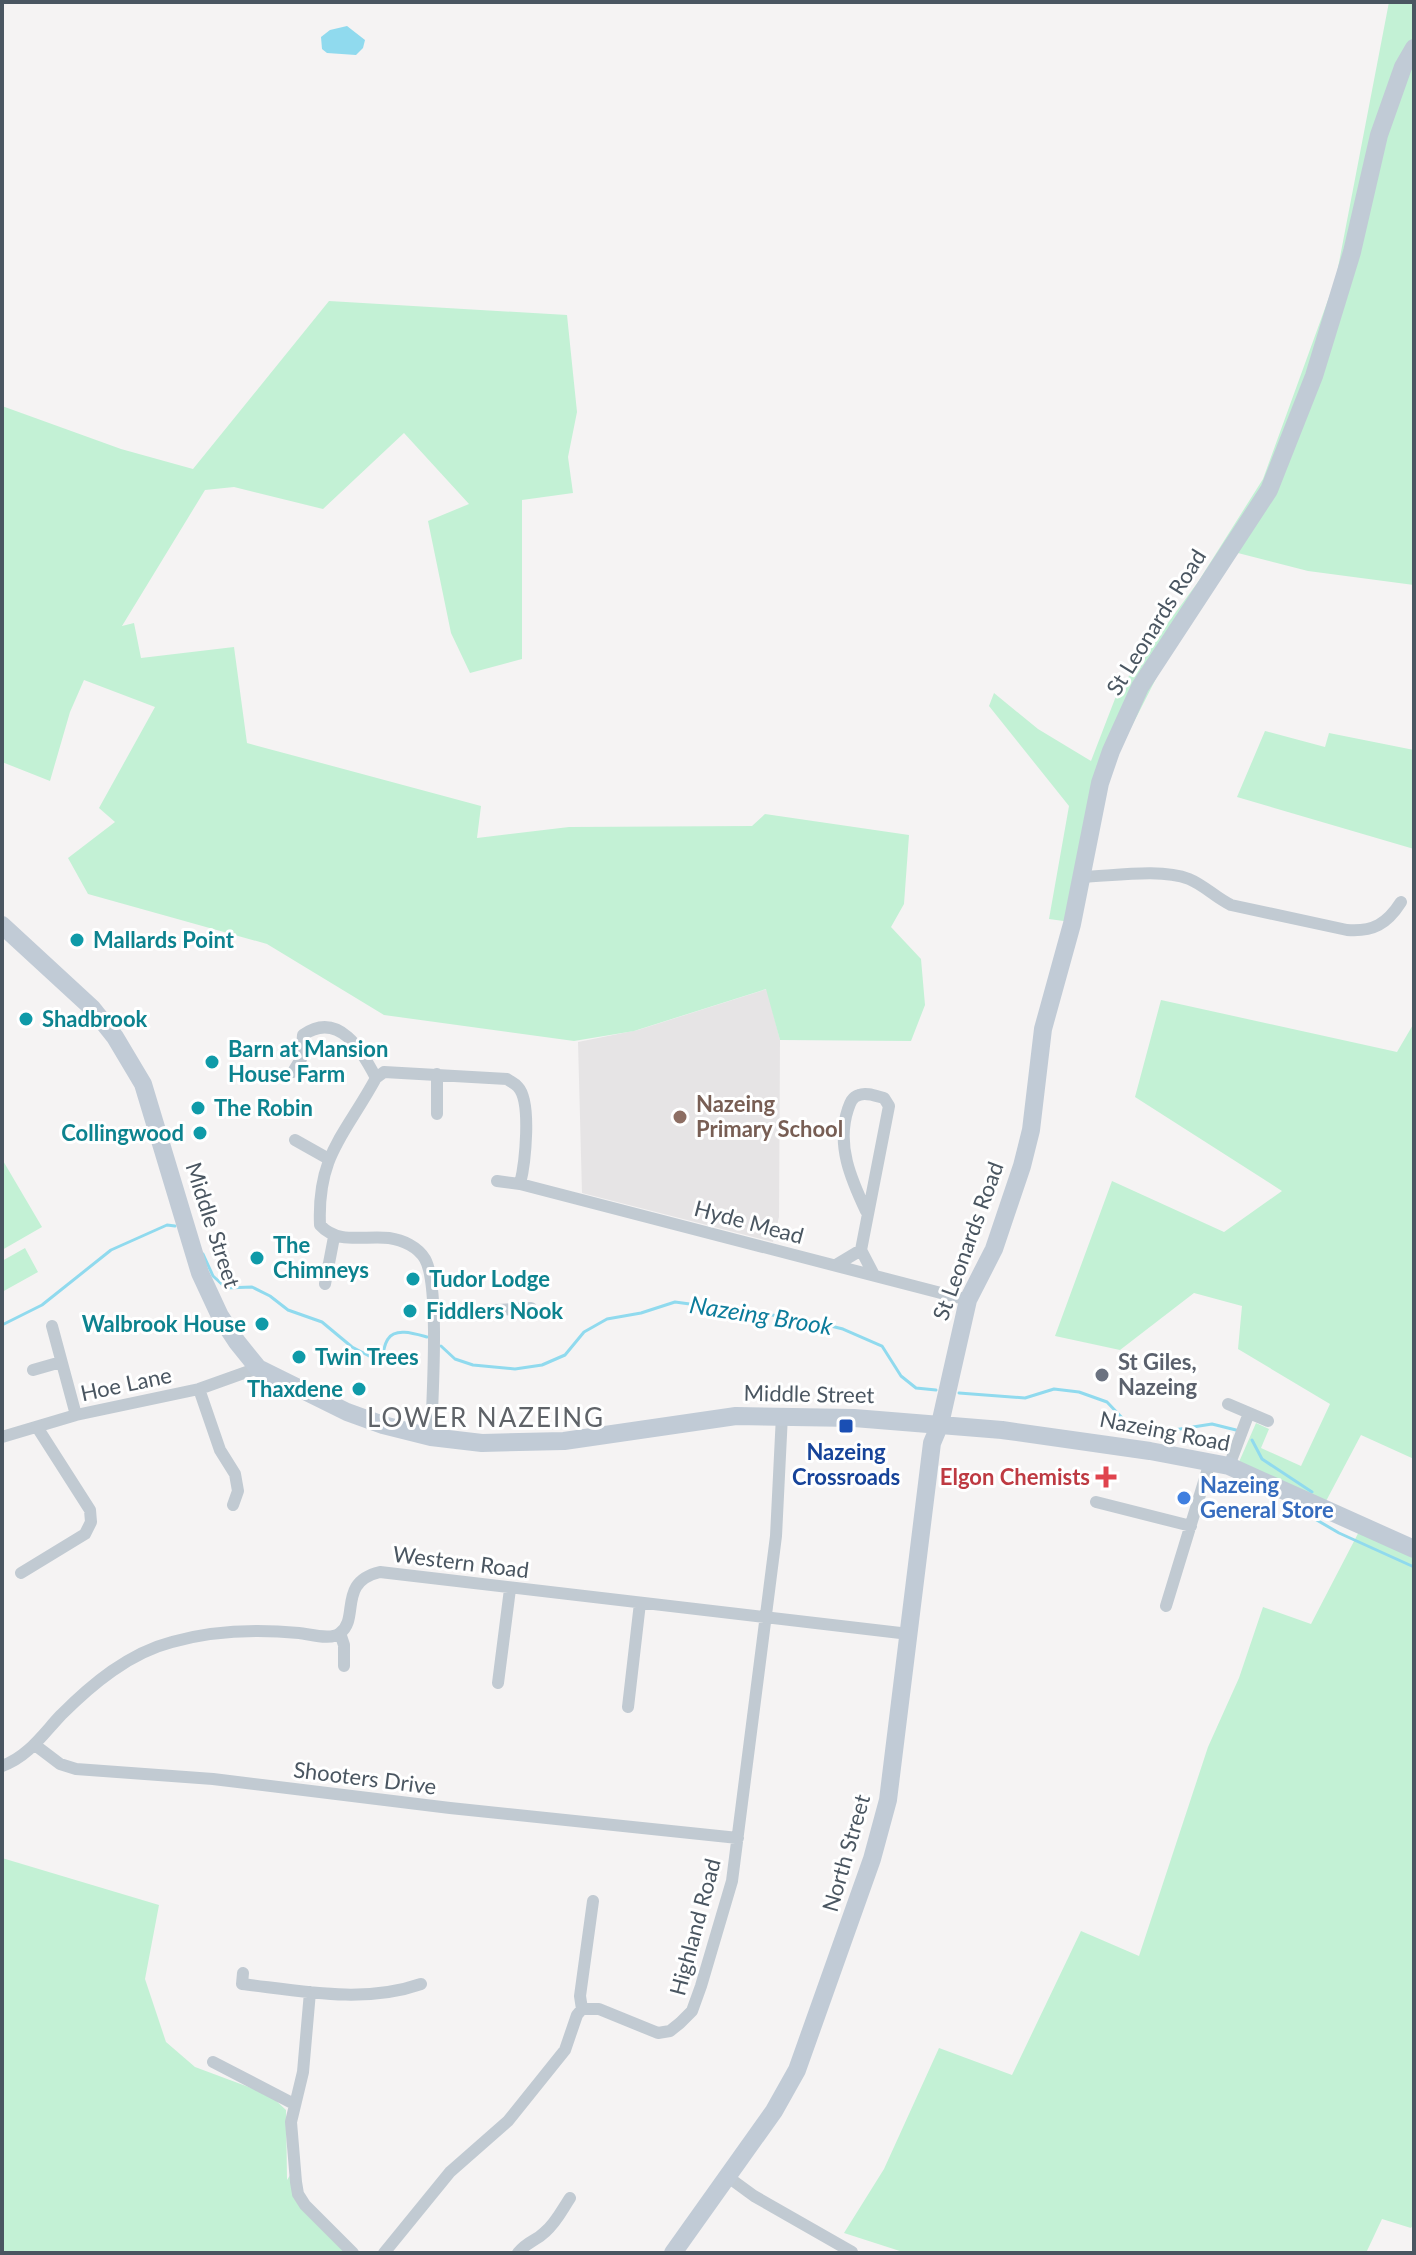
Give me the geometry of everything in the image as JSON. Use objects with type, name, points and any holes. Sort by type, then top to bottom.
[{"type":"street","name":"St Leonards Road","points":[[940,1424],[968,1300],[994,1249],[1031,1130],[1043,1029],[1082,877],[1100,783],[1121,725],[1140,687],[1269,490],[1314,376],[1352,252],[1379,135],[1403,67],[1414,48]]},
{"type":"street","points":[[1082,877],[1175,874],[1192,880],[1215,898],[1231,905],[1347,930],[1364,931],[1379,926],[1391,918],[1401,902]]},
{"type":"street","name":"Middle Street","points":[[2,925],[92,1008],[115,1037],[143,1084],[200,1273],[220,1316],[258,1368],[347,1412],[383,1425],[431,1437],[482,1443],[536,1443],[607,1436],[707,1419],[782,1415],[940,1424]]},
{"type":"street","points":[[293,1072],[301,1059],[303,1035],[312,1028],[328,1027],[346,1034],[360,1048],[376,1078]]},
{"type":"street","points":[[431,1437],[433,1314],[429,1269],[416,1249],[404,1241],[334,1237],[320,1225],[319,1204],[327,1158],[376,1078],[384,1072],[507,1079],[519,1087],[524,1099],[527,1142],[520,1184]]},
{"type":"street","points":[[437,1074],[437,1114]]},
{"type":"street","points":[[866,1211],[846,1164],[843,1132],[850,1101],[857,1095],[867,1094],[884,1098],[889,1106],[866,1211],[861,1250],[874,1275]]},
{"type":"street","points":[[295,1140],[327,1158]]},
{"type":"street","name":"Hyde Mead","points":[[497,1181],[520,1184],[968,1300]]},
{"type":"street","points":[[325,1284],[334,1237]]},
{"type":"street","points":[[836,1265],[861,1250]]},
{"type":"street","points":[[433,1314],[531,1308]]},
{"type":"street","points":[[52,1326],[76,1415]]},
{"type":"street","points":[[33,1370],[61,1362]]},
{"type":"street","name":"Hoe Lane","points":[[2,1437],[76,1415],[199,1389],[258,1368]]},
{"type":"street","points":[[199,1389],[220,1450],[235,1474],[238,1491],[233,1505]]},
{"type":"street","points":[[1228,1404],[1268,1421]]},
{"type":"street","points":[[1166,1606],[1191,1526],[1220,1464],[1249,1413]]},
{"type":"street","name":"Highland Road","points":[[582,2009],[599,2009],[658,2033],[670,2031],[692,2011],[732,1881],[776,1536],[782,1415]]},
{"type":"street","name":"Nazeing Road","points":[[940,1424],[1076,1439],[1220,1464],[1414,1549]]},
{"type":"street","name":"North Street","points":[[673,2253],[774,2111],[797,2070],[854,1913],[888,1800],[932,1443],[940,1424]]},
{"type":"street","points":[[21,1573],[85,1534],[91,1522],[90,1510],[37,1427]]},
{"type":"street","points":[[1096,1502],[1191,1526]]},
{"type":"street","name":"Western Road","points":[[340,1633],[346,1625],[358,1584],[367,1575],[380,1572],[909,1634]]},
{"type":"street","points":[[498,1683],[510,1589]]},
{"type":"street","points":[[628,1707],[640,1603]]},
{"type":"street","points":[[2,1766],[15,1761],[35,1745],[61,1715],[116,1668],[170,1642],[226,1631],[272,1631],[330,1637],[340,1633],[344,1645],[344,1666]]},
{"type":"street","name":"Shooters Drive","points":[[35,1745],[60,1764],[76,1769],[213,1779],[435,1807],[738,1838]]},
{"type":"street","points":[[384,2253],[450,2172],[508,2121],[565,2050],[582,2009],[580,1996],[593,1901]]},
{"type":"street","points":[[242,1984],[343,1995],[396,1993],[421,1984]]},
{"type":"street","points":[[310,1992],[303,2072],[294,2104],[292,2146],[298,2194],[317,2220],[353,2253]]},
{"type":"street","points":[[213,2062],[294,2104]]},
{"type":"street","points":[[728,2177],[754,2196],[852,2252]]},
{"type":"street","points":[[518,2253],[528,2241],[542,2235],[555,2222],[570,2198]]},
{"type":"shaded area","name":"Nazeing Primary School","points":[[767,989],[780,1040],[779,1217],[773,1242],[582,1193],[578,1042],[638,1030]]},
{"type":"green space","points":[[1389,2],[1414,2],[1414,585],[1308,571],[1234,552],[1198,596],[1108,773],[1078,923],[1049,919],[1069,806],[989,706],[994,693],[1038,729],[1091,761],[1118,691],[1198,582],[1263,479],[1336,278]]},
{"type":"green space","points":[[329,301],[567,315],[577,412],[568,457],[573,493],[522,500],[522,659],[470,673],[451,633],[428,521],[469,504],[404,433],[323,509],[234,487],[205,490],[122,626],[134,623],[141,658],[234,647],[247,743],[481,806],[477,838],[569,827],[752,826],[765,814],[909,835],[904,904],[891,927],[921,959],[925,1005],[911,1041],[780,1040],[766,989],[634,1031],[574,1041],[384,1015],[267,944],[88,894],[68,858],[115,822],[99,808],[155,707],[84,680],[70,712],[50,781],[2,762],[2,406],[121,449],[193,469]]},
{"type":"green space","points":[[1265,731],[1325,747],[1329,733],[1414,750],[1414,849],[1237,797]]},
{"type":"green space","points":[[1161,1000],[1397,1052],[1414,1023],[1414,1459],[1361,1435],[1325,1503],[1239,1462],[1256,1423],[1269,1429],[1261,1448],[1301,1466],[1330,1404],[1238,1349],[1242,1306],[1194,1293],[1120,1350],[1055,1336],[1112,1181],[1224,1232],[1282,1191],[1135,1097]]},
{"type":"green space","points":[[2,1159],[42,1227],[2,1250]]},
{"type":"green space","points":[[25,1248],[38,1272],[2,1292],[2,1261]]},
{"type":"green space","points":[[1365,1520],[1414,1543],[1414,2223],[1411,2228],[1382,2219],[1366,2253],[906,2253],[844,2233],[884,2169],[939,2048],[1012,2075],[1081,1931],[1139,1956],[1208,1747],[1239,1678],[1263,1607],[1311,1624]]},
{"type":"green space","points":[[2,1858],[159,1905],[145,1979],[166,2042],[195,2067],[270,2095],[286,2110],[287,2180],[294,2169],[301,2194],[308,2205],[324,2226],[353,2253],[2,2253]]},
{"type":"water","points":[[347,26],[365,40],[363,48],[356,55],[327,53],[322,49],[321,37],[330,30]]},
{"type":"waterway","name":"Nazeing Brook","points":[[2,1325],[42,1305],[111,1250],[167,1225],[175,1226]]},
{"type":"waterway","name":"Nazeing Brook","points":[[203,1254],[213,1276],[226,1288],[252,1287],[288,1310],[322,1322],[352,1347],[373,1358],[381,1359],[387,1341],[396,1333],[427,1337]]},
{"type":"waterway","name":"Nazeing Brook","points":[[441,1346],[455,1359],[473,1365],[515,1369],[542,1365],[565,1355],[584,1332],[607,1319],[641,1313],[675,1302],[802,1319],[843,1329],[882,1346],[901,1376],[916,1388],[936,1390]]},
{"type":"waterway","name":"Nazeing Brook","points":[[959,1393],[1025,1398],[1054,1389],[1079,1392],[1107,1402],[1125,1421],[1174,1430],[1212,1424],[1236,1430]]},
{"type":"waterway","name":"Nazeing Brook","points":[[1252,1440],[1262,1459],[1312,1492]]},
{"type":"waterway","name":"Nazeing Brook","points":[[1314,1513],[1315,1519],[1339,1533],[1414,1567]]},
{"type":"place","name":"Mallards Point","points":[[77,940]]},
{"type":"place","name":"Shadbrook","points":[[26,1019]]},
{"type":"place","name":"Barn at Mansion House Farm","points":[[212,1062]]},
{"type":"place","name":"The Robin","points":[[198,1108]]},
{"type":"place","name":"Nazeing Primary School","points":[[680,1117]]},
{"type":"place","name":"Collingwood","points":[[200,1133]]},
{"type":"place","name":"The Chimneys","points":[[257,1258]]},
{"type":"place","name":"Tudor Lodge","points":[[413,1279]]},
{"type":"place","name":"Fiddlers Nook","points":[[410,1311]]},
{"type":"place","name":"Walbrook House","points":[[262,1324]]},
{"type":"place","name":"Twin Trees","points":[[299,1357]]},
{"type":"place","name":"St Giles, Nazeing","points":[[1102,1375]]},
{"type":"place","name":"Thaxdene","points":[[359,1389]]},
{"type":"place","name":"Nazeing Crossroads","points":[[846,1426]]},
{"type":"place","name":"Elgon Chemists","points":[[1106,1477]]},
{"type":"place","name":"Nazeing General Store","points":[[1184,1498]]},
{"type":"district","name":"LOWER NAZEING","points":[[486,1418]]}]
